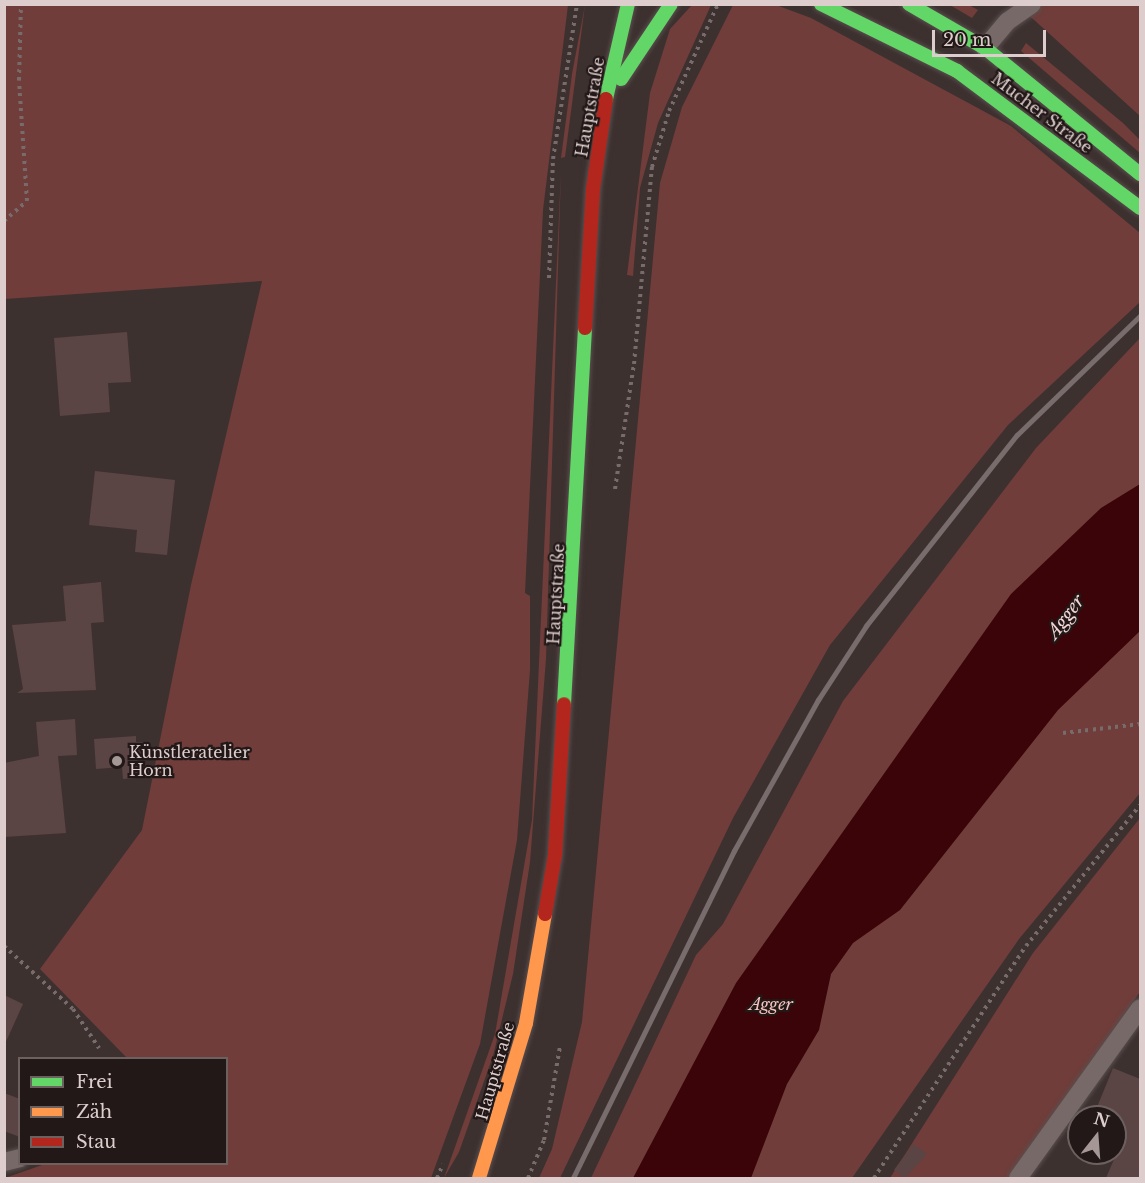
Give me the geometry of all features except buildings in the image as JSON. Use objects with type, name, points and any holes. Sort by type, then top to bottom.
[{"type":"main road","name":"Hauptstraße","points":[[478,1179],[526,1023],[555,855],[592,189],[604,106],[628,4]]},
{"type":"main road","points":[[604,106],[661,12],[671,4]]},
{"type":"main road","name":"Mucher Straße","points":[[820,4],[957,71],[1140,208]]},
{"type":"main road","name":"Mucher Straße","points":[[909,4],[985,48],[1140,174]]},
{"type":"lane","points":[[985,48],[1008,21],[1032,4]]},
{"type":"lane","points":[[1018,1179],[1140,1008]]},
{"type":"path","points":[[4,221],[27,201],[19,80],[21,4]]},
{"type":"path","points":[[548,284],[553,159],[577,4]]},
{"type":"path","points":[[614,500],[652,167],[669,111],[718,4]]},
{"type":"path","points":[[1063,734],[1140,724]]},
{"type":"path","points":[[874,1179],[1026,946],[1140,805]]},
{"type":"path","points":[[4,946],[73,1009],[99,1048]]},
{"type":"path","points":[[528,1179],[544,1140],[561,1036]]},
{"type":"path","points":[[437,1179],[445,1159]]},
{"type":"green space","points":[[5,4],[568,5],[543,210],[525,593],[530,596],[530,670],[517,840],[480,1044],[431,1178],[5,1178],[42,1165],[228,1165],[228,1057],[126,1057],[40,969],[142,830],[191,585],[262,281],[5,299]]},
{"type":"green space","points":[[585,5],[565,157],[561,158],[572,74]]},
{"type":"green space","points":[[692,5],[711,5],[658,123],[640,188],[633,276],[627,275],[650,93],[670,29]]},
{"type":"green space","points":[[733,5],[776,5],[811,18],[1011,126],[1140,233],[1140,302],[1008,425],[830,645],[733,818],[560,1178],[539,1178],[552,1149],[582,1022],[660,183],[682,107]]},
{"type":"green space","points":[[950,5],[969,5],[978,10],[972,18]]},
{"type":"green space","points":[[1007,5],[1140,5],[1140,116],[1032,18]]},
{"type":"green space","points":[[1026,43],[1123,123],[1140,140],[1140,153],[1021,51]]},
{"type":"green space","points":[[561,171],[546,659],[530,862],[513,974],[493,1056],[459,1152],[444,1178],[495,1034],[532,820]]},
{"type":"green space","name":"Agger","points":[[1140,338],[1140,793],[1019,939],[852,1178],[591,1178],[696,955],[723,924],[843,701],[1036,448]]},
{"type":"green space","points":[[1140,818],[1140,992],[1008,1178],[890,1178],[1033,953]]},
{"type":"water","name":"Agger","points":[[1140,484],[1140,631],[1058,710],[900,910],[853,943],[831,974],[819,1030],[787,1084],[751,1178],[633,1178],[736,983],[1011,594],[1101,508]]},
{"type":"railway","points":[[573,1178],[734,851],[818,700],[866,626],[1017,435],[1140,316]]},
{"type":"traffic: fast","points":[[606,99],[628,4]]},
{"type":"traffic: fast","points":[[621,79],[671,4]]},
{"type":"traffic: fast","points":[[821,4],[957,71],[1140,208]]},
{"type":"traffic: fast","points":[[909,4],[985,48],[1140,174]]},
{"type":"traffic: fast","points":[[564,704],[585,328]]},
{"type":"traffic: slow","points":[[479,1178],[526,1023],[545,914]]},
{"type":"traffic: jam","points":[[585,328],[593,189],[606,99]]},
{"type":"traffic: jam","points":[[545,914],[555,855],[564,704]]},
{"type":"place","name":"Künstleratelier Horn","points":[[117,761]]}]
